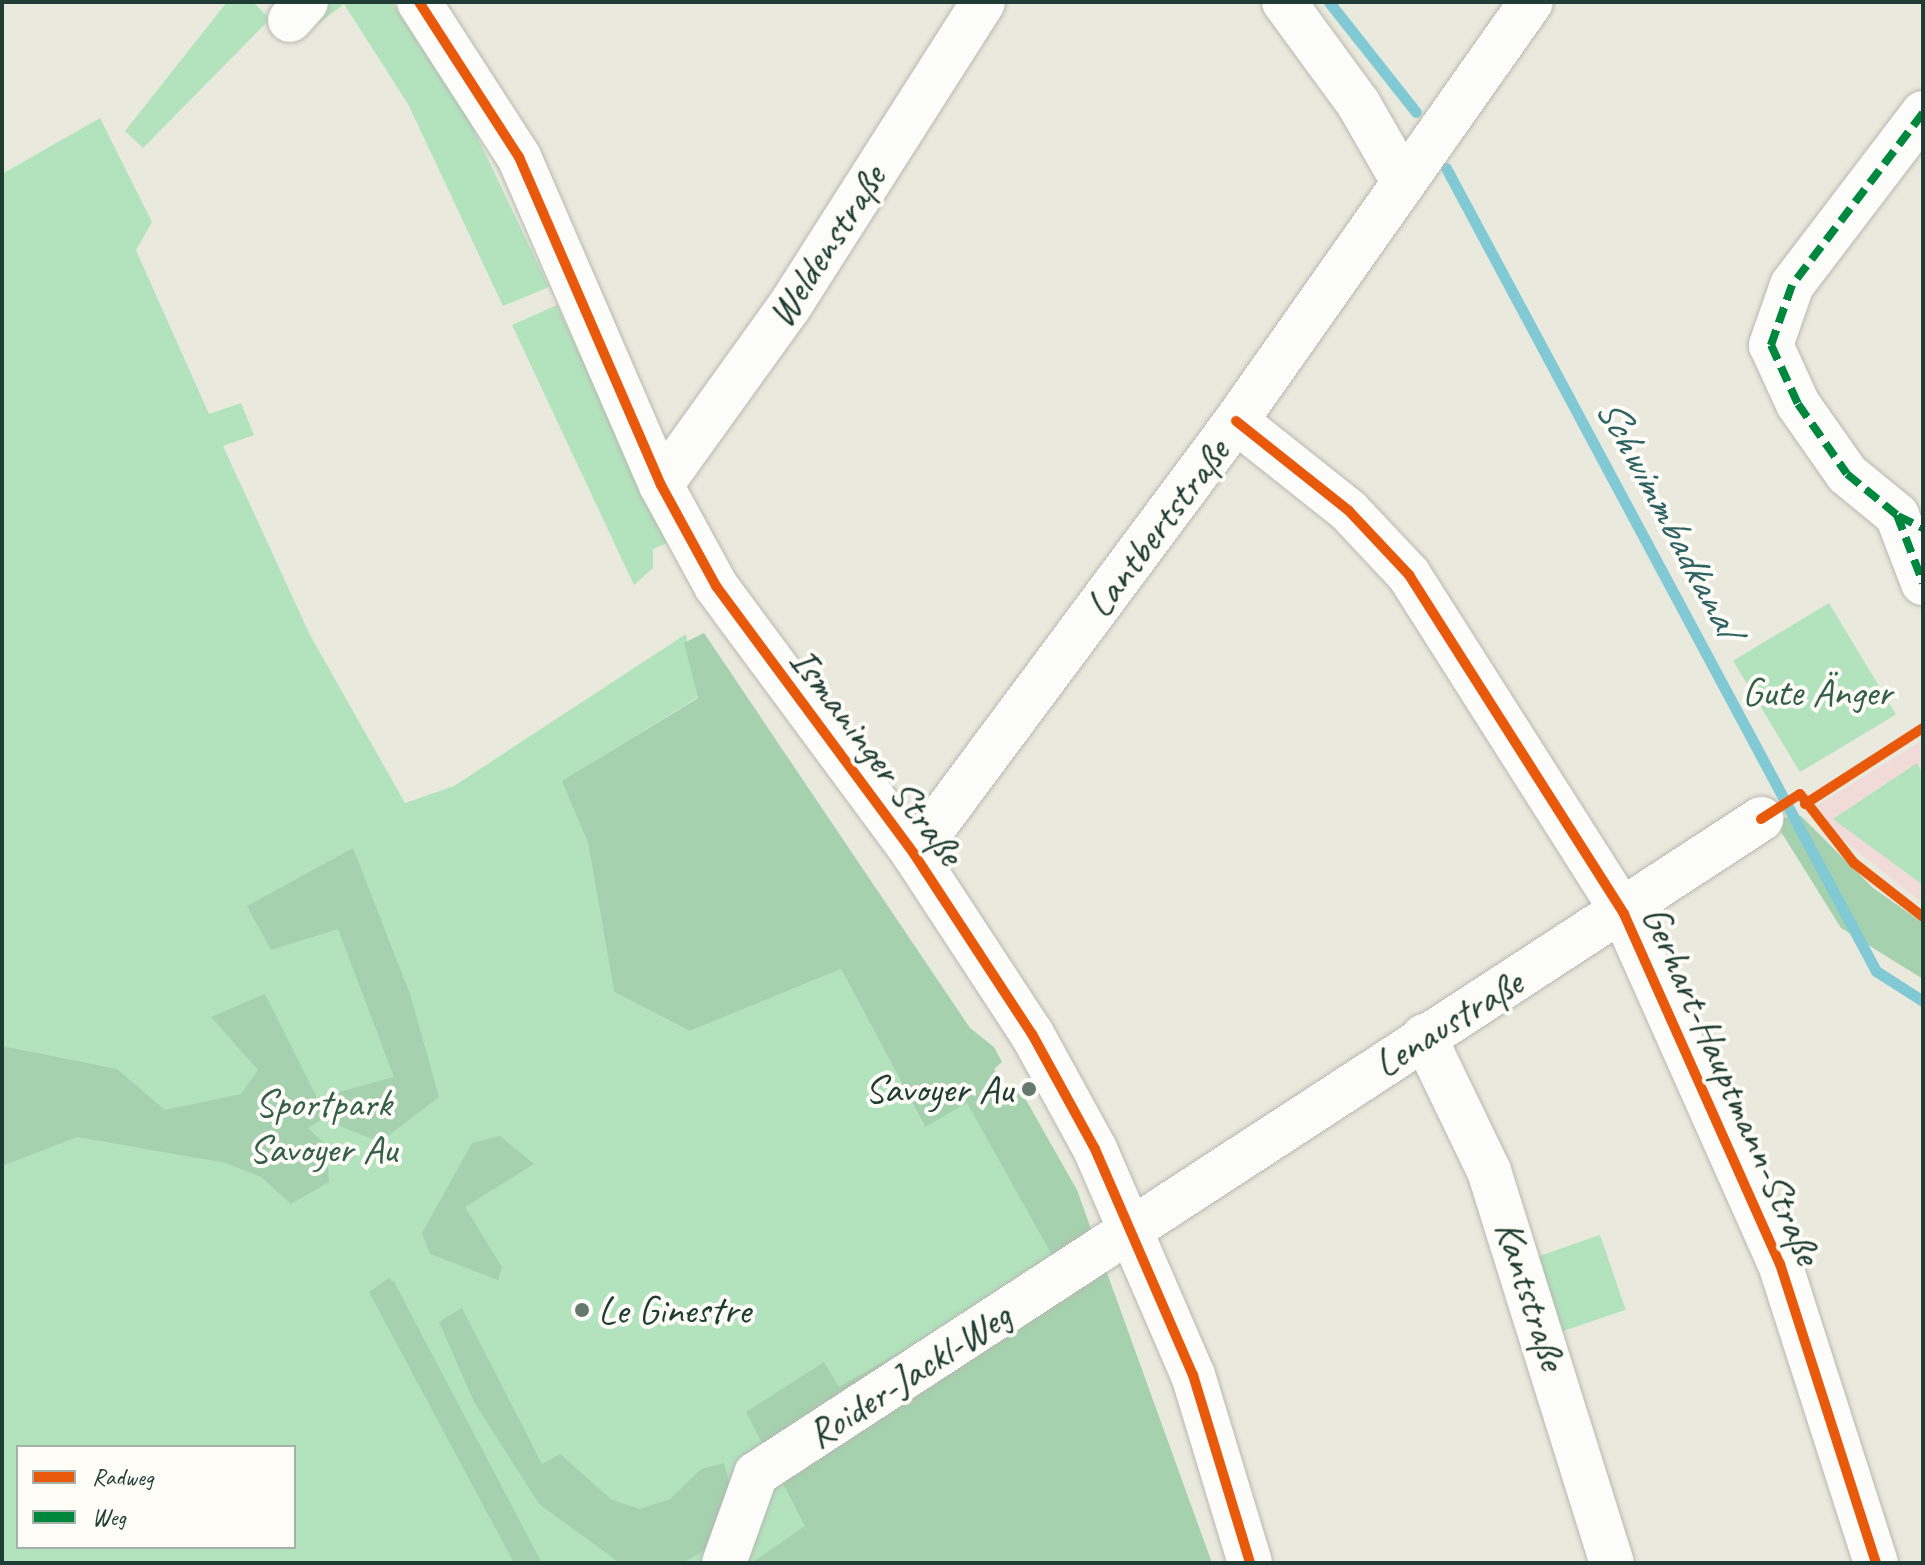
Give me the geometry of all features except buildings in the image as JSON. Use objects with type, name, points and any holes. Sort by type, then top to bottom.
[{"type":"street","name":"Ismaninger Straße","points":[[419,2],[519,157],[661,485],[752,641],[914,854],[1032,1034],[1133,1225],[1193,1375],[1250,1563]]},
{"type":"street","name":"Weldenstraße","points":[[661,485],[789,307],[983,2]]},
{"type":"street","points":[[1284,2],[1358,103],[1404,183]]},
{"type":"street","name":"Lantbertstraße","points":[[914,854],[1236,421],[1531,2]]},
{"type":"street","points":[[1923,113],[1778,311],[1771,345],[1781,376],[1847,474],[1910,522],[1923,583]]},
{"type":"street","name":"Gerhart-Hauptmann-Straße","points":[[1236,421],[1349,511],[1409,575],[1624,914],[1780,1264],[1876,1563]]},
{"type":"street","name":"Lenaustraße","points":[[1133,1225],[1424,1036],[1624,914],[1761,819]]},
{"type":"street","name":"Kantstraße","points":[[1424,1036],[1489,1171],[1612,1563]]},
{"type":"street","name":"Roider-Jackl-Weg","points":[[724,1559],[756,1474],[1133,1225]]},
{"type":"shaded area","points":[[1923,740],[1923,903],[1838,836],[1815,807]]},
{"type":"green space","points":[[227,2],[253,2],[270,19],[143,148],[125,131]]},
{"type":"green space","points":[[329,2],[392,2],[470,122],[549,287],[503,306],[408,104],[344,4],[319,23]]},
{"type":"green space","name":"Sportpark Savoyer Au","points":[[100,118],[152,222],[136,250],[209,414],[241,403],[254,435],[223,446],[310,635],[405,803],[454,786],[686,634],[698,697],[563,781],[588,843],[614,992],[690,1031],[841,969],[924,1126],[967,1102],[1058,1264],[806,1526],[751,1563],[2,1563],[2,174]]},
{"type":"green space","points":[[557,305],[667,543],[653,549],[653,568],[634,585],[512,325]]},
{"type":"green space","name":"Gute Änger","points":[[1829,603],[1896,714],[1800,772],[1733,661]]},
{"type":"green space","points":[[704,633],[970,1028],[994,1047],[1002,1062],[994,1069],[1008,1096],[1021,1091],[1077,1190],[1212,1563],[751,1563],[805,1526],[746,1412],[824,1362],[839,1387],[1057,1264],[967,1103],[925,1127],[841,969],[690,1031],[614,992],[588,843],[562,781],[698,698],[684,643]]},
{"type":"green space","points":[[1917,763],[1923,774],[1923,885],[1833,819]]},
{"type":"green space","points":[[1801,816],[1873,888],[1923,923],[1923,979],[1841,928],[1773,819]]},
{"type":"green space","points":[[353,848],[410,994],[439,1097],[380,1142],[322,1119],[308,1128],[327,1146],[329,1182],[291,1204],[261,1177],[226,1163],[77,1137],[2,1166],[2,1046],[117,1069],[165,1110],[241,1094],[258,1070],[211,1017],[265,994],[317,1098],[394,1077],[338,929],[271,950],[247,906]]},
{"type":"green space","points":[[500,1136],[534,1164],[465,1207],[502,1267],[498,1280],[430,1254],[422,1233],[472,1143]]},
{"type":"green space","points":[[1600,1235],[1626,1310],[1561,1332],[1536,1257]]},
{"type":"green space","points":[[389,1278],[394,1282],[542,1563],[514,1563],[369,1292]]},
{"type":"green space","points":[[462,1308],[542,1464],[560,1454],[612,1500],[640,1509],[670,1499],[701,1469],[724,1463],[731,1488],[706,1549],[683,1563],[620,1563],[539,1504],[474,1402],[439,1322]]},
{"type":"waterway","name":"Schwimmbadkanal","points":[[1329,2],[1416,112]]},
{"type":"waterway","name":"Schwimmbadkanal","points":[[1446,168],[1876,971],[1923,1001]]},
{"type":"marked path","points":[[1923,113],[1792,285],[1771,345],[1798,404],[1847,474],[1897,515],[1923,583]]},
{"type":"marked path","points":[[1898,516],[1923,528]]},
{"type":"cycle path","points":[[419,2],[519,157],[661,485],[716,586],[914,854],[1032,1034],[1095,1149],[1193,1375],[1250,1563]]},
{"type":"cycle path","points":[[1236,421],[1349,511],[1409,575],[1624,914],[1780,1264],[1876,1563]]},
{"type":"cycle path","points":[[1805,804],[1923,728]]},
{"type":"cycle path","points":[[1761,819],[1800,794],[1854,863],[1923,917]]},
{"type":"place","name":"Savoyer Au","points":[[1029,1089]]},
{"type":"place","name":"Le Ginestre","points":[[582,1310]]}]
